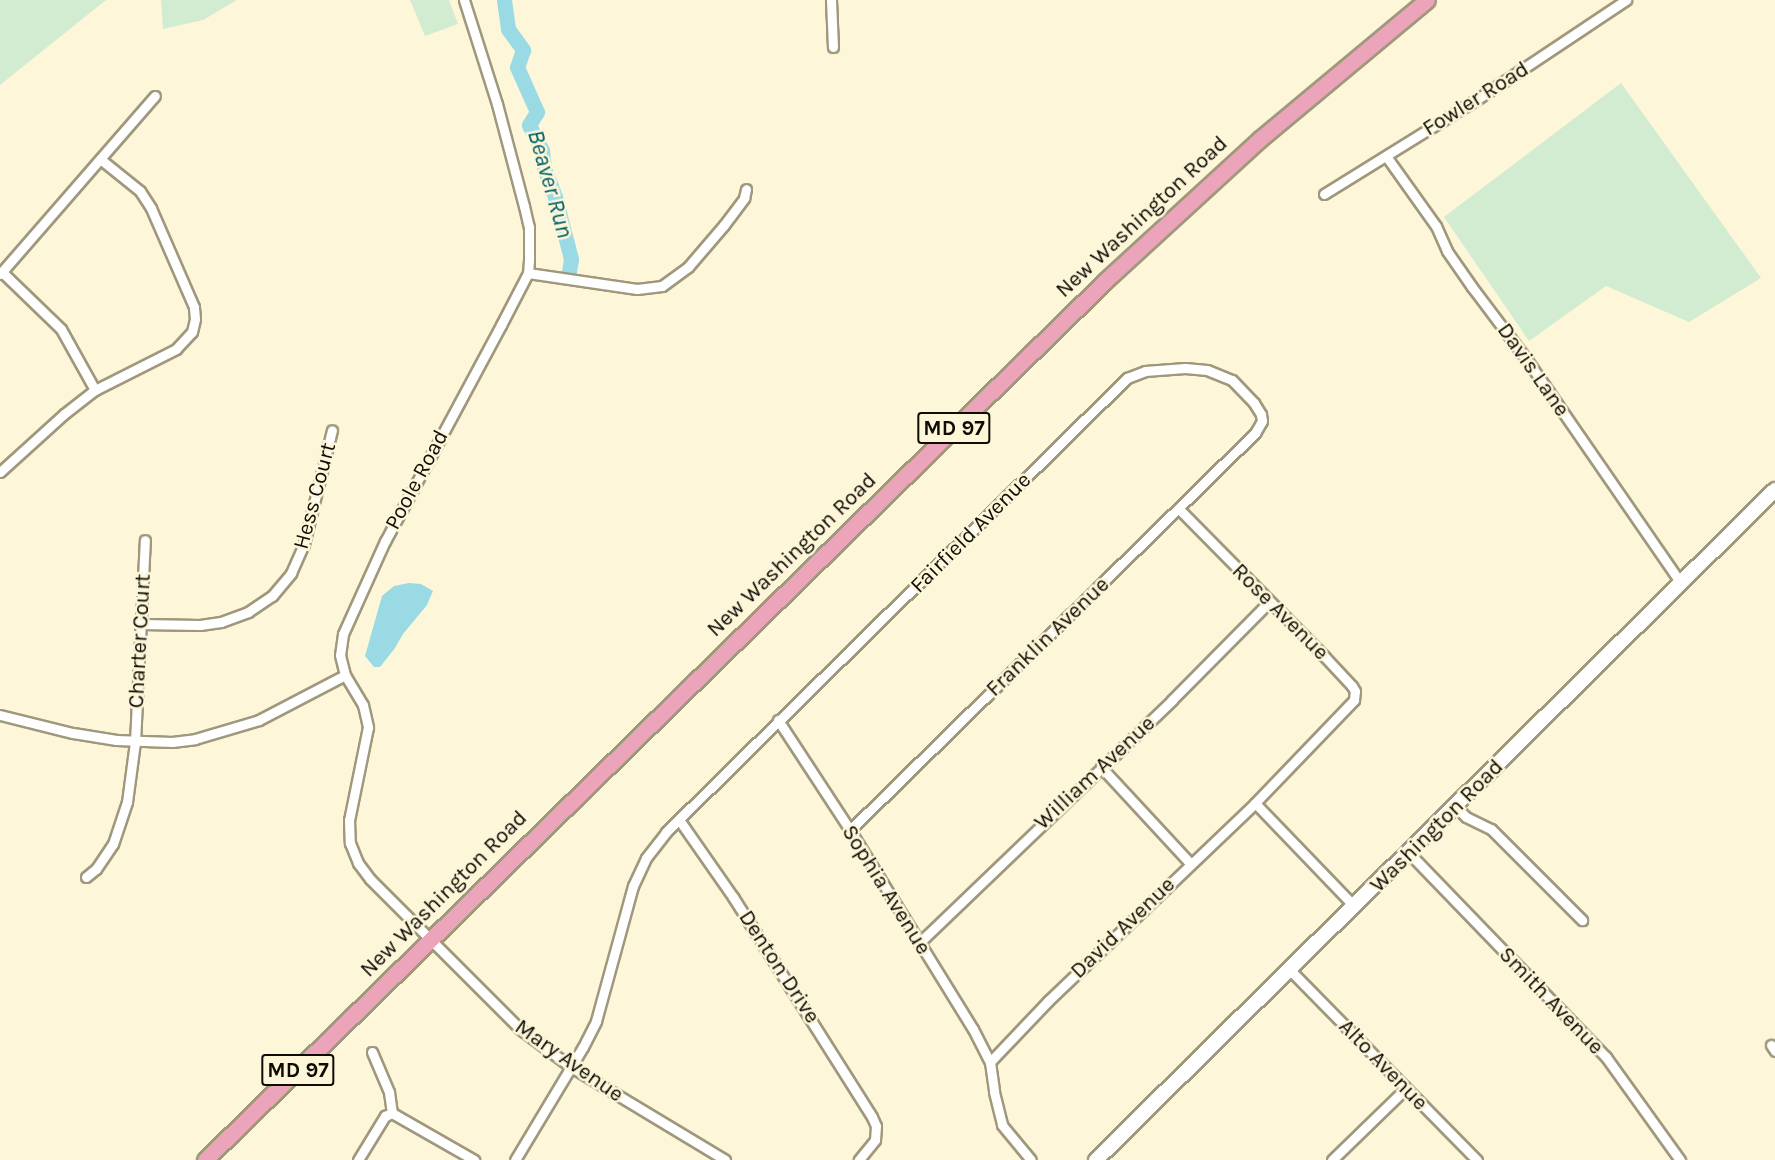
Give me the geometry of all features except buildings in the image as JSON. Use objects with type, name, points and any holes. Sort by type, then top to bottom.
[{"type":"main road","name":"New Washington Road","points":[[205,1160],[1113,273],[1276,125],[1427,0]]},
{"type":"main road","name":"Washington Road","points":[[1096,1160],[1775,490]]},
{"type":"street","name":"Poole Road","points":[[430,940],[370,879],[354,854],[349,820],[368,735],[368,720],[360,697],[345,675],[340,655],[343,634],[408,494],[528,273],[529,226],[496,104],[464,0]]},
{"type":"street","points":[[831,0],[833,47]]},
{"type":"street","name":"Fowler Road","points":[[1324,194],[1626,0]]},
{"type":"street","points":[[95,390],[61,329],[1,274],[155,96]]},
{"type":"street","name":"Davis Lane","points":[[1386,156],[1436,226],[1447,250],[1472,287],[1527,360],[1681,583]]},
{"type":"street","points":[[0,472],[64,414],[95,390],[176,349],[186,341],[195,319],[194,307],[186,284],[151,208],[140,191],[100,159]]},
{"type":"street","points":[[528,273],[637,289],[662,286],[679,276],[702,250],[744,198],[746,189]]},
{"type":"street","name":"Fairfield Avenue","points":[[515,1160],[572,1067],[602,1003],[625,911],[638,873],[656,844],[778,720],[1127,378],[1145,371],[1185,368],[1207,370],[1225,375],[1254,403],[1261,414],[1260,426],[1246,443]]},
{"type":"street","name":"Hess Court","points":[[141,624],[200,625],[221,622],[248,612],[272,596],[291,573],[304,544],[332,430]]},
{"type":"street","name":"Franklin Avenue","points":[[850,830],[1246,443]]},
{"type":"street","name":"Rose Avenue","points":[[1179,509],[1324,656],[1355,691],[1354,700],[1338,718]]},
{"type":"street","name":"Charter Court","points":[[86,877],[105,857],[120,829],[127,802],[135,742],[145,540]]},
{"type":"street","name":"William Avenue","points":[[919,943],[1172,700],[1269,602]]},
{"type":"street","points":[[0,715],[73,733],[135,742],[195,739],[234,730],[269,715],[345,675]]},
{"type":"street","name":"David Avenue","points":[[990,1062],[1048,1001],[1255,803],[1338,718]]},
{"type":"street","name":"Sophia Avenue","points":[[778,720],[850,830],[973,1029],[990,1062]]},
{"type":"street","points":[[1101,767],[1190,863]]},
{"type":"street","points":[[1255,803],[1354,907]]},
{"type":"street","points":[[1456,807],[1466,817],[1491,829],[1582,920]]},
{"type":"street","name":"Denton Drive","points":[[680,821],[733,897],[872,1117],[876,1126],[875,1140],[859,1160]]},
{"type":"street","name":"Smith Avenue","points":[[1409,853],[1606,1057],[1680,1160]]},
{"type":"street","name":"Mary Avenue","points":[[430,940],[520,1029],[572,1067],[725,1160]]},
{"type":"street","name":"Alto Avenue","points":[[1290,970],[1477,1160]]},
{"type":"street","points":[[372,1052],[389,1092],[392,1113]]},
{"type":"street","points":[[990,1062],[1002,1125],[1031,1160]]},
{"type":"street","points":[[1332,1160],[1406,1088]]},
{"type":"street","points":[[358,1160],[385,1116],[392,1113]]},
{"type":"street","points":[[392,1113],[474,1160]]},
{"type":"green space","points":[[0,0],[106,0],[0,85]]},
{"type":"green space","points":[[161,0],[237,0],[203,20],[163,29]]},
{"type":"green space","points":[[410,0],[449,0],[458,24],[425,36]]},
{"type":"green space","points":[[1621,83],[1761,278],[1689,322],[1606,286],[1529,341],[1444,217]]},
{"type":"water","points":[[409,583],[421,584],[433,591],[427,605],[403,634],[395,648],[380,667],[374,667],[365,656],[382,596],[394,586]]},
{"type":"waterway","name":"Beaver Run","points":[[504,0],[508,29],[523,50],[517,67],[537,112],[529,125],[542,151],[544,168],[555,197],[571,259],[569,271]]}]
